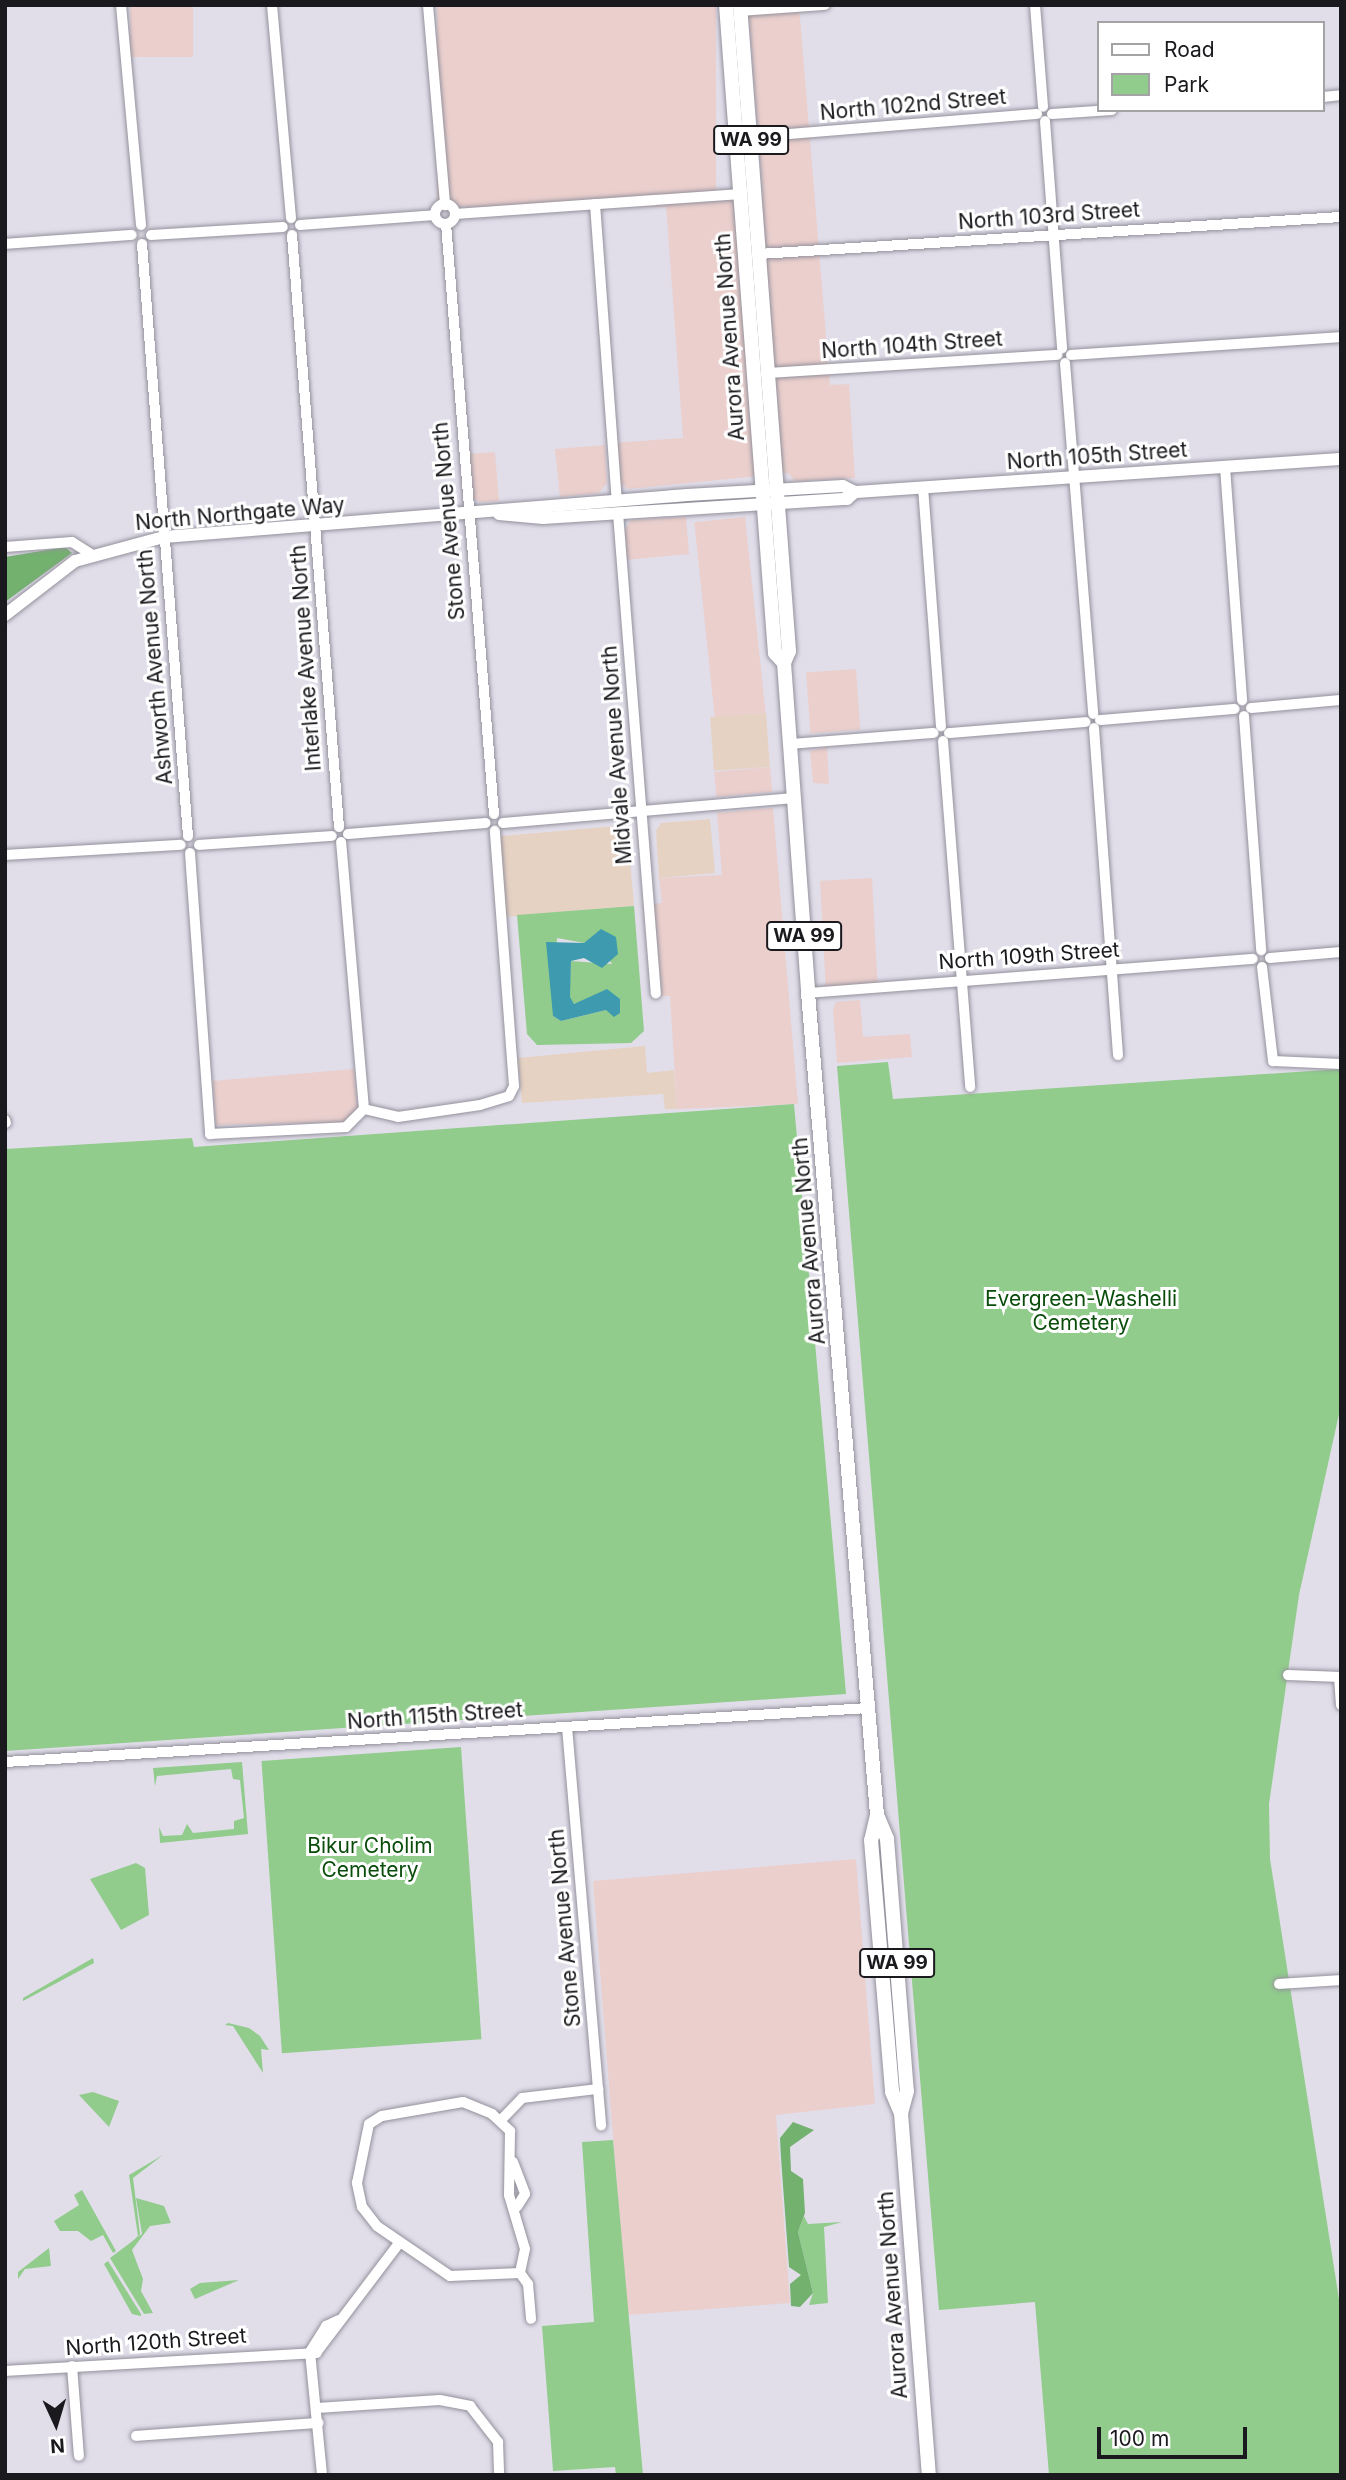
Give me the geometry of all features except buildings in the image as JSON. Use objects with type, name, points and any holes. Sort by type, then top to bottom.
[{"type":"highway","name":"Aurora Avenue North","points":[[726,5],[770,497]]},
{"type":"highway","name":"Aurora Avenue North","points":[[741,8],[769,373],[775,653],[784,663],[808,993],[877,1815],[870,1840],[892,2092],[901,2113],[929,2475]]},
{"type":"main road","name":"North 105th Street","points":[[770,497],[843,486],[855,492],[1341,459]]},
{"type":"main road","name":"North Northgate Way","points":[[5,615],[46,578],[91,554],[164,537],[499,514],[512,520],[617,507],[770,497]]},
{"type":"street","points":[[121,5],[141,225],[151,235]]},
{"type":"street","points":[[272,5],[291,218],[284,227]]},
{"type":"street","points":[[428,5],[444,205],[455,214],[741,194]]},
{"type":"street","points":[[741,8],[825,5]]},
{"type":"street","points":[[1035,5],[1040,110],[1049,118],[1052,235],[1074,477],[1118,1055]]},
{"type":"street","name":"North 102nd Street","points":[[751,136],[1040,110]]},
{"type":"street","points":[[1049,118],[1098,112]]},
{"type":"street","name":"Midvale Avenue North","points":[[595,204],[656,993]]},
{"type":"street","points":[[132,235],[142,244],[151,235],[284,227],[292,235],[300,226],[435,215],[444,205]]},
{"type":"street","points":[[435,215],[446,224],[455,214]]},
{"type":"street","name":"North 103rd Street","points":[[759,254],[1341,217]]},
{"type":"street","points":[[291,218],[300,226]]},
{"type":"street","name":"Stone Avenue North","points":[[446,224],[467,516],[494,814]]},
{"type":"street","points":[[5,244],[132,235],[141,225]]},
{"type":"street","name":"Interlake Avenue North","points":[[292,235],[340,837]]},
{"type":"street","name":"Ashworth Avenue North","points":[[142,244],[188,836]]},
{"type":"street","name":"North 104th Street","points":[[769,373],[1341,337]]},
{"type":"street","points":[[1225,467],[1261,950],[1270,958]]},
{"type":"street","points":[[923,487],[970,1087]]},
{"type":"street","points":[[5,548],[72,542],[91,554]]},
{"type":"street","points":[[790,744],[1243,711],[1341,700]]},
{"type":"street","points":[[495,831],[503,823],[794,798]]},
{"type":"street","points":[[190,853],[198,845],[340,837],[486,823],[494,814],[503,823]]},
{"type":"street","points":[[364,1110],[398,1117],[480,1105],[509,1096],[514,1086],[495,831],[486,823]]},
{"type":"street","points":[[181,845],[188,836],[198,845]]},
{"type":"street","points":[[340,837],[364,1110]]},
{"type":"street","points":[[5,855],[181,845],[190,853],[210,1134],[346,1127],[364,1110]]},
{"type":"street","points":[[1261,950],[1253,959],[1262,967],[1273,1061],[1341,1064]]},
{"type":"street","points":[[1262,967],[1270,958],[1341,952]]},
{"type":"street","name":"North 109th Street","points":[[808,993],[1253,959]]},
{"type":"street","points":[[1288,1675],[1340,1677],[1341,1705]]},
{"type":"street","name":"North 115th Street","points":[[5,1762],[868,1708]]},
{"type":"street","name":"Stone Avenue North","points":[[567,1727],[601,2126]]},
{"type":"street","points":[[1279,1984],[1341,1980]]},
{"type":"street","points":[[501,2120],[522,2098],[598,2089]]},
{"type":"street","points":[[517,2207],[524,2194],[513,2162],[510,2131],[501,2120],[463,2102],[382,2116],[369,2124],[359,2199],[368,2219],[458,2278],[520,2273]]},
{"type":"street","points":[[513,2162],[507,2176],[517,2207],[525,2255],[520,2273]]},
{"type":"street","points":[[322,2475],[319,2423],[310,2353],[321,2351],[338,2320],[400,2242]]},
{"type":"street","points":[[520,2273],[528,2284],[531,2319]]},
{"type":"street","name":"North 120th Street","points":[[5,2371],[310,2353]]},
{"type":"street","points":[[72,2366],[79,2456]]},
{"type":"street","points":[[317,2408],[455,2401],[488,2423],[502,2457],[499,2475]]},
{"type":"street","points":[[136,2436],[319,2423]]},
{"type":"shaded area","points":[[130,5],[193,5],[193,57],[130,57]]},
{"type":"shaded area","points":[[437,5],[716,5],[716,207],[437,207]]},
{"type":"shaded area","points":[[748,5],[799,5],[830,385],[849,384],[855,478],[795,481],[788,473],[628,489],[615,480],[613,443],[683,438],[666,205],[763,197]]},
{"type":"shaded area","points":[[605,445],[607,483],[599,493],[560,497],[555,449]]},
{"type":"shaded area","points":[[495,452],[499,501],[480,502],[473,498],[469,454]]},
{"type":"shaded area","points":[[686,517],[689,554],[625,560],[623,533],[631,520]]},
{"type":"shaded area","points":[[745,517],[766,713],[715,718],[694,522]]},
{"type":"shaded area","points":[[856,669],[860,730],[810,733],[806,672]]},
{"type":"shaded area","points":[[766,713],[770,767],[714,771],[710,717]]},
{"type":"shaded area","points":[[827,747],[829,784],[813,783],[810,751]]},
{"type":"shaded area","points":[[770,767],[772,792],[716,797],[714,772]]},
{"type":"shaded area","points":[[773,808],[798,1104],[677,1109],[670,996],[662,996],[654,904],[662,903],[659,878],[722,875],[717,813]]},
{"type":"shaded area","points":[[710,819],[715,873],[659,878],[656,831],[661,823]]},
{"type":"shaded area","points":[[627,825],[634,906],[506,917],[498,836]]},
{"type":"shaded area","points":[[872,878],[878,985],[826,988],[820,881]]},
{"type":"shaded area","points":[[860,1000],[863,1037],[910,1034],[912,1057],[837,1063],[833,1010],[836,1002]]},
{"type":"shaded area","points":[[645,1046],[647,1073],[674,1070],[677,1109],[665,1109],[663,1094],[522,1103],[518,1058]]},
{"type":"shaded area","points":[[354,1069],[358,1111],[347,1122],[216,1125],[213,1081]]},
{"type":"shaded area","points":[[856,1859],[875,2104],[776,2115],[790,2303],[627,2315],[593,1881]]},
{"type":"green space","points":[[65,547],[72,553],[5,602],[5,557]]},
{"type":"green space","points":[[634,906],[644,1031],[631,1043],[537,1045],[527,1034],[517,915]],"holes":[[[593,937],[612,964],[571,961],[569,997],[574,1004],[583,1001],[620,1013],[606,1010],[561,1021],[553,1016],[557,938],[584,943]]]},
{"type":"green space","name":"Evergreen-Washelli Cemetery","points":[[888,1062],[893,1099],[1341,1069],[1341,1405],[1299,1595],[1269,1804],[1270,1859],[1341,2312],[1341,2475],[1049,2475],[1035,2302],[939,2310],[837,1066]]},
{"type":"green space","points":[[794,1104],[846,1694],[5,1751],[5,1149],[192,1138],[194,1147]]},
{"type":"green space","name":"Bikur Cholim Cemetery","points":[[461,1747],[481,2039],[282,2053],[261,1761]]},
{"type":"green space","points":[[242,1762],[248,1834],[160,1843],[159,1827],[163,1836],[182,1835],[187,1824],[193,1833],[234,1829],[234,1821],[244,1818],[240,1780],[233,1779],[231,1769],[157,1776],[155,1786],[153,1768]]},
{"type":"green space","points":[[136,1863],[145,1868],[149,1915],[121,1930],[90,1879]]},
{"type":"green space","points":[[93,1958],[94,1963],[23,2001],[23,1998]]},
{"type":"green space","points":[[228,2023],[249,2028],[260,2036],[269,2050],[261,2049],[263,2073],[233,2026],[225,2025]]},
{"type":"green space","points":[[93,2092],[119,2101],[109,2127],[79,2095]]},
{"type":"green space","points":[[793,2122],[814,2130],[790,2147],[791,2171],[803,2179],[805,2213],[798,2232],[813,2293],[800,2307],[791,2306],[790,2284],[801,2275],[789,2267],[780,2138]]},
{"type":"green space","points":[[613,2140],[643,2475],[616,2475],[615,2467],[553,2471],[542,2326],[594,2322],[582,2142]]},
{"type":"green space","points":[[163,2155],[133,2178],[140,2234],[138,2238],[130,2244],[138,2236],[129,2175]]},
{"type":"green space","points":[[82,2190],[116,2251],[113,2253],[103,2235],[91,2241],[78,2231],[60,2231],[54,2221],[79,2205],[74,2195]]},
{"type":"green space","points":[[136,2198],[164,2206],[171,2223],[150,2226],[132,2250],[143,2279],[141,2291],[153,2313],[144,2314],[110,2258],[142,2234]]},
{"type":"green space","points":[[804,2216],[808,2224],[842,2222],[824,2227],[828,2303],[809,2305],[813,2293],[798,2232]]},
{"type":"green space","points":[[49,2248],[51,2266],[25,2269],[18,2279],[18,2272]]},
{"type":"green space","points":[[108,2261],[141,2316],[132,2314],[104,2264]]},
{"type":"green space","points":[[239,2280],[195,2299],[190,2289],[200,2283]]},
{"type":"water","points":[[601,929],[616,937],[618,954],[602,968],[584,958],[571,961],[570,997],[574,1004],[607,989],[620,999],[620,1013],[614,1017],[606,1010],[561,1021],[553,1016],[546,942],[584,943]]}]
